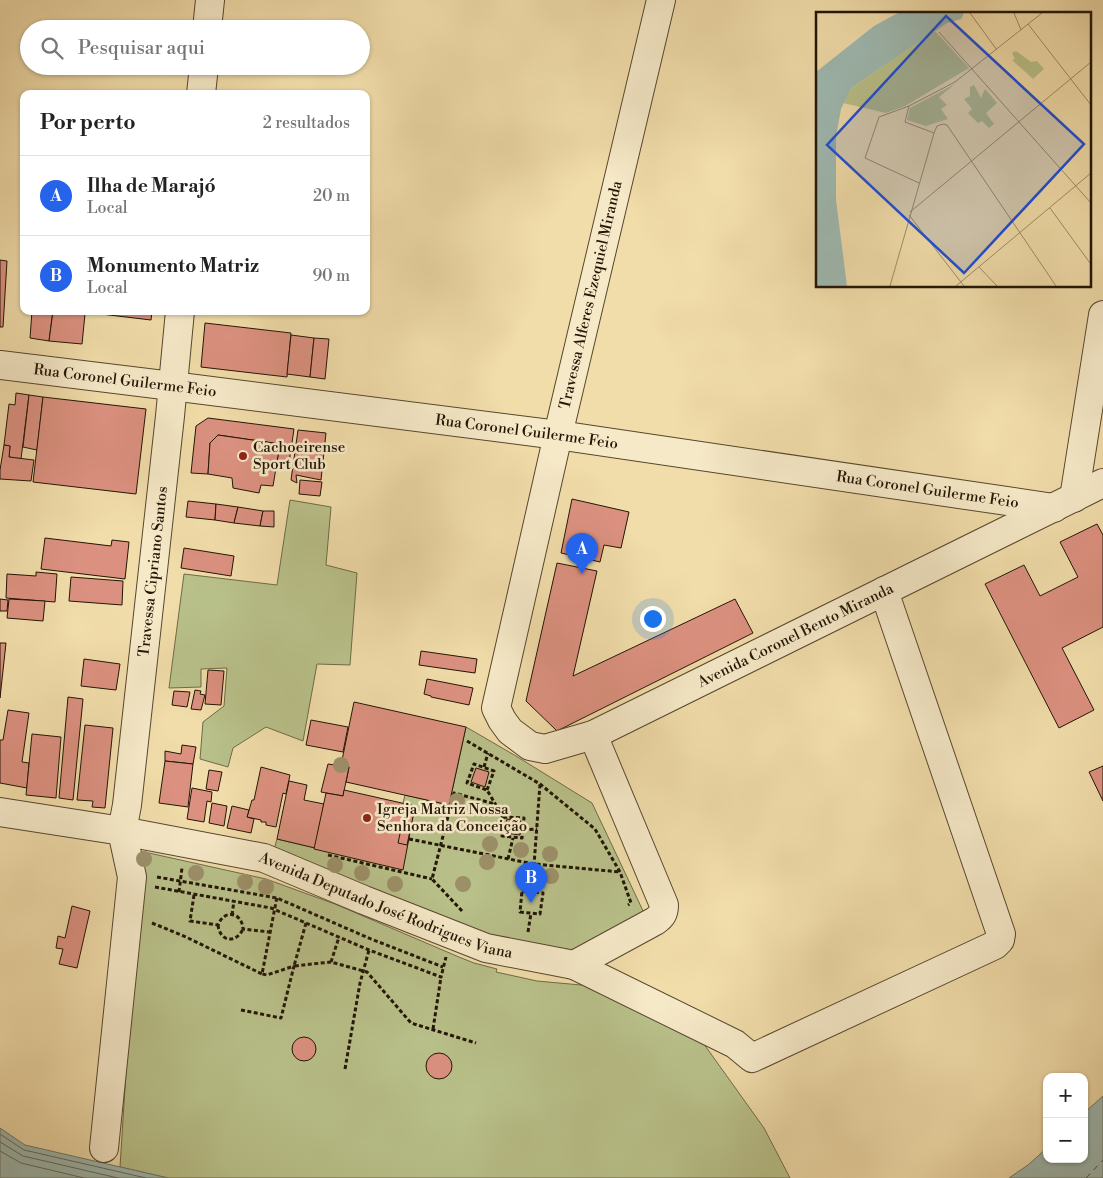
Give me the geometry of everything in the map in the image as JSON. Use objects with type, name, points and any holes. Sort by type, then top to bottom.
[{"type":"street","points":[[208,20],[210,0]]},
{"type":"street","name":"Travessa Alferes Ezequiel Miranda","points":[[496,708],[661,0]]},
{"type":"street","points":[[201,90],[203,75]]},
{"type":"street","name":"Travessa Cipriano Santos","points":[[122,831],[127,805],[180,315]]},
{"type":"street","points":[[1064,503],[1103,315]]},
{"type":"street","name":"Rua Coronel Guilerme Feio","points":[[0,365],[1064,503]]},
{"type":"street","name":"Avenida Coronel Bento Miranda","points":[[496,708],[510,731],[530,746],[545,749],[593,735],[1103,483]]},
{"type":"street","name":"Avenida Deputado José Rodrigues Viana","points":[[0,812],[122,831],[264,858],[486,948],[574,965],[735,1044],[752,1058],[995,945],[1000,940],[1001,934],[884,591]]},
{"type":"street","points":[[574,965],[655,921],[664,912],[664,905],[593,735]]},
{"type":"street","points":[[104,1148],[132,877],[122,831]]},
{"type":"path","points":[[466,741],[540,784],[595,829],[622,872],[631,903],[622,908]]},
{"type":"path","points":[[484,767],[488,753]]},
{"type":"path","points":[[487,790],[494,771],[474,764],[467,783],[487,790],[504,816],[502,836],[522,838],[524,818],[504,816]]},
{"type":"path","points":[[532,892],[540,784]]},
{"type":"path","points":[[464,913],[432,879],[454,793],[496,804]]},
{"type":"path","points":[[523,830],[537,830]]},
{"type":"path","points":[[508,859],[512,838]]},
{"type":"path","points":[[409,839],[534,864],[622,872]]},
{"type":"path","points":[[179,892],[183,863]]},
{"type":"path","points":[[441,977],[369,950],[271,908],[152,887],[154,877],[277,897],[371,939],[443,966]]},
{"type":"path","points":[[522,891],[543,893],[540,914],[531,913],[520,912],[522,891]]},
{"type":"path","points":[[194,895],[190,921],[218,925]]},
{"type":"path","points":[[262,974],[277,897]]},
{"type":"path","points":[[232,915],[234,901]]},
{"type":"path","points":[[527,938],[531,913]]},
{"type":"path","points":[[232,915],[240,920],[242,929],[237,937],[230,939],[220,934],[218,925],[222,918],[232,915]]},
{"type":"path","points":[[152,923],[266,975],[294,966],[331,962],[367,972],[411,1023],[476,1043]]},
{"type":"path","points":[[241,1010],[281,1018],[306,923]]},
{"type":"path","points":[[242,929],[270,932]]},
{"type":"path","points":[[331,962],[339,937]]},
{"type":"path","points":[[345,1069],[360,983],[369,950]]},
{"type":"path","points":[[432,1029],[446,954]]},
{"type":"green space","points":[[290,500],[331,507],[326,565],[357,573],[350,665],[317,664],[303,741],[266,727],[233,748],[228,767],[200,759],[203,722],[224,706],[227,668],[201,669],[201,687],[169,688],[184,574],[277,585]]},
{"type":"green space","points":[[466,727],[592,803],[645,915],[579,951],[483,936],[274,850],[277,839],[315,848],[410,831],[415,806],[403,803],[405,795],[449,805]]},
{"type":"green space","points":[[140,851],[266,879],[335,904],[474,963],[497,969],[496,972],[537,981],[592,986],[701,1040],[764,1128],[790,1178],[168,1178],[120,1167]]},
{"type":"water","points":[[1103,1096],[1103,1178],[1009,1178],[1043,1152],[1043,1163],[1088,1163],[1088,1109]]},
{"type":"water","points":[[0,1128],[25,1145],[168,1178],[0,1178]]},
{"type":"building","points":[[0,260],[7,261],[3,327],[0,327]]},
{"type":"building","points":[[32,315],[52,315],[49,341],[30,338]]},
{"type":"building","points":[[52,315],[85,315],[82,344],[49,341]]},
{"type":"building","points":[[109,315],[152,315],[151,320]]},
{"type":"building","points":[[205,323],[291,333],[287,377],[201,367]]},
{"type":"building","points":[[291,335],[314,338],[310,377],[287,374]]},
{"type":"building","points":[[314,338],[329,339],[325,379],[310,377]]},
{"type":"building","points":[[16,393],[29,395],[21,459],[9,457],[10,446],[4,445],[9,404],[15,405]]},
{"type":"building","points":[[29,395],[43,397],[37,450],[23,447]]},
{"type":"building","points":[[43,397],[146,409],[136,494],[33,482]]},
{"type":"building","points":[[208,418],[294,429],[288,470],[276,467],[280,444],[218,435],[210,443],[208,474],[191,473],[196,426]]},
{"type":"building","points":[[298,430],[326,433],[321,480],[296,475],[297,483],[291,480]]},
{"type":"building","name":"Cachoeirense Sport Club","points":[[218,435],[280,444],[273,486],[261,485],[259,493],[233,488],[232,478],[208,474],[210,443]]},
{"type":"building","points":[[4,445],[10,446],[9,457],[34,460],[31,481],[0,479]]},
{"type":"building","points":[[300,480],[322,482],[320,496],[299,494]]},
{"type":"building","points":[[572,499],[629,512],[621,548],[604,545],[600,562],[561,553]]},
{"type":"building","points":[[188,501],[216,504],[215,520],[186,517]]},
{"type":"building","points":[[216,504],[238,507],[234,523],[215,520]]},
{"type":"building","points":[[238,507],[263,511],[260,526],[234,523]]},
{"type":"building","points":[[263,511],[274,511],[274,527],[260,526]]},
{"type":"building","points":[[1097,524],[1103,535],[1103,627],[1062,648],[1094,710],[1059,728],[985,584],[1024,565],[1040,596],[1078,577],[1060,542]]},
{"type":"building","points":[[45,538],[111,546],[112,540],[129,542],[125,579],[41,569]]},
{"type":"building","points":[[184,548],[234,556],[231,576],[181,568]]},
{"type":"building","points":[[557,563],[597,571],[573,676],[735,599],[753,633],[557,731],[526,701]]},
{"type":"building","points":[[36,572],[57,574],[55,602],[6,598],[7,574],[36,576]]},
{"type":"building","points":[[71,577],[123,581],[122,605],[69,601]]},
{"type":"building","points":[[0,599],[8,600],[7,611],[0,611]]},
{"type":"building","points":[[9,599],[45,601],[43,621],[7,618]]},
{"type":"building","points":[[0,643],[6,643],[0,698]]},
{"type":"building","points":[[421,651],[477,659],[475,673],[419,665]]},
{"type":"building","points":[[84,659],[120,664],[116,690],[81,686]]},
{"type":"building","points":[[208,670],[224,671],[221,705],[205,704]]},
{"type":"building","points":[[427,679],[473,688],[469,705],[424,694]]},
{"type":"building","points":[[195,690],[201,691],[200,694],[205,695],[201,710],[191,709]]},
{"type":"building","points":[[174,691],[190,692],[187,707],[172,705]]},
{"type":"building","points":[[68,697],[83,699],[73,800],[59,798]]},
{"type":"building","points":[[354,702],[466,727],[449,805],[346,782],[349,767],[341,765]]},
{"type":"building","points":[[8,710],[29,713],[22,762],[29,763],[27,788],[0,783],[0,740],[3,740]]},
{"type":"building","points":[[311,720],[348,727],[343,752],[306,745]]},
{"type":"building","points":[[85,725],[113,728],[105,808],[92,807],[93,801],[77,800]]},
{"type":"building","points":[[32,734],[61,737],[56,798],[26,795]]},
{"type":"building","points":[[182,745],[196,747],[193,764],[165,761],[165,751],[181,754]]},
{"type":"building","points":[[165,761],[193,764],[188,807],[159,803]]},
{"type":"building","points":[[328,764],[349,767],[343,796],[321,792]]},
{"type":"building","points":[[1103,766],[1103,801],[1089,772]]},
{"type":"building","points":[[261,767],[290,775],[286,794],[283,793],[276,827],[266,825],[266,822],[261,822],[261,820],[247,817],[252,800],[254,800]]},
{"type":"building","points":[[476,768],[489,772],[485,787],[471,782]]},
{"type":"building","points":[[209,770],[222,772],[218,791],[206,789]]},
{"type":"building","points":[[289,781],[307,785],[304,800],[324,804],[315,848],[277,839]]},
{"type":"building","points":[[192,788],[212,792],[211,802],[207,801],[204,822],[187,819]]},
{"type":"building","name":"Igreja Matriz Nossa Senhora da Conceição","points":[[344,790],[415,806],[403,870],[314,849],[326,793],[343,796]]},
{"type":"building","points":[[212,803],[227,806],[224,826],[209,823]]},
{"type":"building","points":[[232,806],[249,810],[247,817],[254,819],[251,833],[227,828]]},
{"type":"building","points":[[507,819],[521,821],[520,835],[505,833]]},
{"type":"building","points":[[401,829],[410,831],[407,845],[398,843]]},
{"type":"building","points":[[72,906],[90,911],[77,968],[59,964],[63,949],[56,948],[58,936],[65,938]]},
{"type":"building","points":[[304,1037],[312,1041],[316,1049],[312,1057],[304,1061],[296,1057],[292,1049],[296,1041]]},
{"type":"building","points":[[439,1053],[448,1057],[452,1066],[448,1075],[439,1079],[430,1075],[426,1066],[430,1057]]},
{"type":"ferry route","points":[[1086,1178],[1103,1160]]},
{"type":"place","name":"Cachoeirense Sport Club","points":[[243,456]]},
{"type":"place","name":"Ilha de Marajó","points":[[582,574]]},
{"type":"place","name":"Igreja Matriz Nossa Senhora da Conceição","points":[[367,818]]},
{"type":"place","name":"Monumento Matriz","points":[[531,903]]}]
